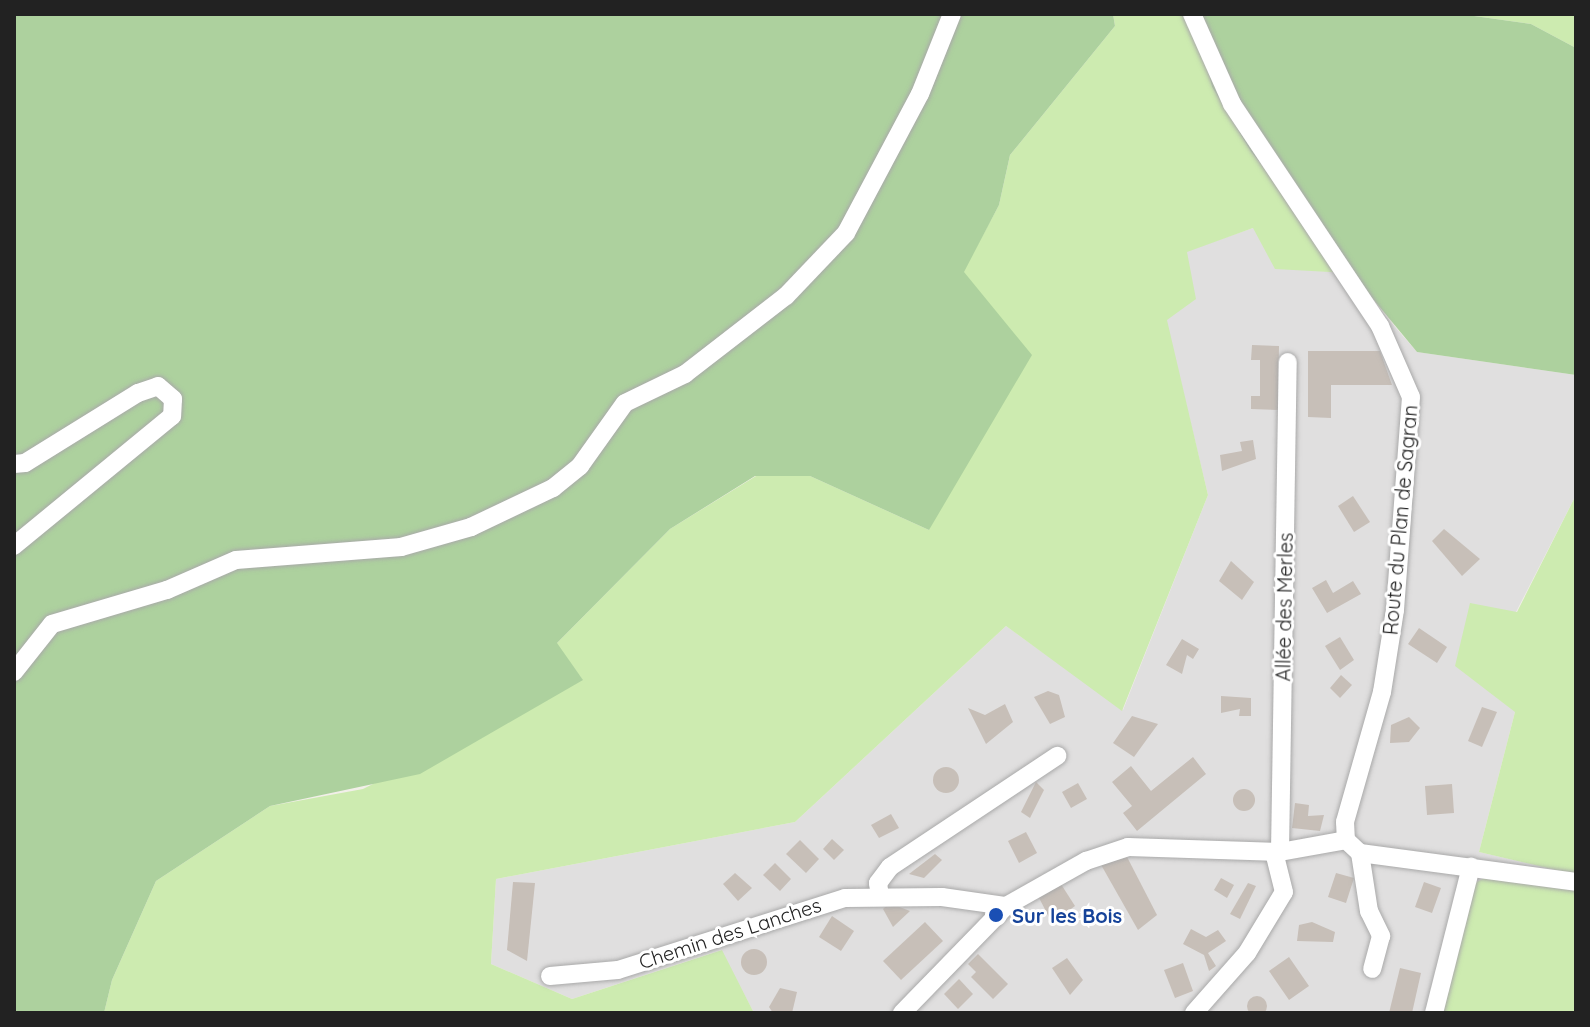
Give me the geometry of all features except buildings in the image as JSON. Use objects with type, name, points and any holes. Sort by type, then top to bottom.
[{"type":"street","points":[[14,672],[52,624],[167,590],[236,560],[401,547],[471,527],[553,488],[580,466],[625,403],[685,374],[786,296],[846,233],[920,94],[952,14]]},
{"type":"street","name":"Route du Plan de Sagran","points":[[1192,14],[1232,104],[1380,326],[1411,397],[1395,610],[1382,692],[1345,822],[1369,911],[1381,936],[1372,969]]},
{"type":"street","name":"Allée des Merles","points":[[1194,1013],[1247,953],[1284,892],[1277,852],[1288,362]]},
{"type":"street","points":[[14,464],[25,463],[138,393],[158,386],[173,399],[172,416],[14,546]]},
{"type":"street","points":[[880,896],[878,883],[890,867],[1057,756]]},
{"type":"street","points":[[902,1013],[1006,906],[1086,861],[1128,847],[1277,852],[1353,847],[1576,882]]},
{"type":"street","points":[[1434,1013],[1471,867]]},
{"type":"street","name":"Chemin des Lanches","points":[[550,976],[618,970],[809,905],[880,896],[1006,906]]},
{"type":"shaded area","points":[[1253,228],[1348,273],[1417,352],[1576,375],[1576,495],[1516,612],[1515,712],[1479,852],[1576,874],[1576,1013],[754,1013],[721,950],[572,999],[491,964],[496,879],[795,822],[1006,626],[1123,710],[1208,495],[1166,320],[1187,251]]},
{"type":"green space","points":[[14,14],[1113,14],[1115,26],[1010,155],[999,205],[964,272],[1032,355],[929,530],[810,476],[755,476],[670,529],[557,643],[583,680],[420,774],[270,806],[156,881],[112,980],[104,1013],[14,1013]]},
{"type":"green space","points":[[1113,14],[1194,14],[1212,87],[1251,152],[1348,273],[1275,269],[1253,228],[1187,252],[1196,299],[1167,320],[1208,495],[1122,711],[1006,626],[795,822],[496,879],[491,964],[572,999],[722,950],[754,1013],[104,1013],[112,980],[156,881],[270,806],[363,789],[582,679],[556,644],[670,529],[756,476],[810,476],[929,530],[963,272],[999,205],[1010,155],[1115,26]]},
{"type":"green space","points":[[1194,14],[1460,14],[1531,24],[1576,48],[1576,375],[1417,352],[1251,152],[1212,87]]},
{"type":"green space","points":[[1460,14],[1576,14],[1576,48],[1531,24]]},
{"type":"green space","points":[[1576,495],[1576,874],[1573,874],[1479,852],[1515,712],[1455,666],[1470,603],[1517,612]]},
{"type":"green space","points":[[1488,876],[1576,890],[1576,1013],[1442,1013],[1475,883]]},
{"type":"place","name":"Sur les Bois","points":[[996,915]]}]
